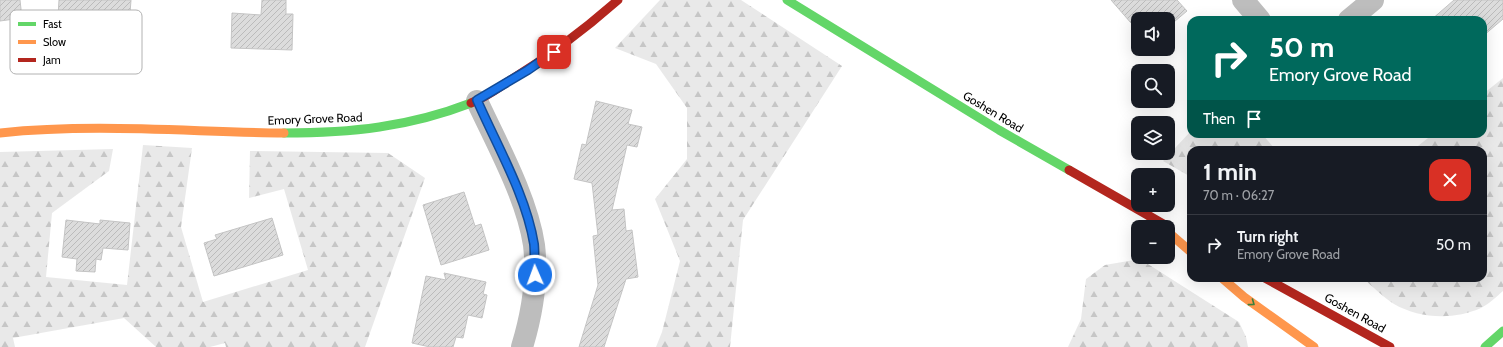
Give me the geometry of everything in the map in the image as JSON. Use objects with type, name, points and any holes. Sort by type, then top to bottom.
[{"type":"street","name":"Emory Grove Road","points":[[0,133],[24,130],[112,128],[292,134],[356,131],[425,119],[477,100],[528,70],[566,42],[618,0]]},
{"type":"street","name":"Goshen Road","points":[[787,0],[999,130],[1148,216],[1185,235]]},
{"type":"street","points":[[1243,0],[1257,16]]},
{"type":"street","points":[[1354,16],[1373,0]]},
{"type":"street","points":[[477,100],[517,189],[530,227],[534,246],[535,275],[533,301],[530,321],[522,347]]},
{"type":"street","points":[[1148,216],[1153,220]]},
{"type":"street","points":[[1175,238],[1187,249]]},
{"type":"street","points":[[1227,282],[1244,297],[1314,347]]},
{"type":"street","name":"Goshen Road","points":[[1272,282],[1390,347]]},
{"type":"street","points":[[1485,347],[1503,331]]},
{"type":"green space","points":[[660,0],[741,0],[842,66],[743,220],[730,347],[656,347],[662,332],[680,261],[655,199],[687,159],[687,108],[656,64],[615,48]]},
{"type":"green space","points":[[1503,78],[1503,291],[1481,308],[1460,315],[1437,316],[1415,313],[1394,304],[1368,282],[1487,282],[1487,146],[1418,146],[1428,138],[1487,138],[1487,91]]},
{"type":"green space","points":[[1187,135],[1187,138],[1266,138],[1272,146],[1187,146],[1187,175],[1163,161],[1175,160],[1175,148]]},
{"type":"green space","points":[[143,145],[192,148],[181,227],[203,302],[308,270],[284,189],[249,198],[250,151],[388,153],[425,178],[365,347],[226,347],[225,343],[210,347],[156,347],[124,318],[13,338],[15,347],[0,347],[0,152],[113,149],[109,171],[52,213],[46,277],[127,285]]},
{"type":"green space","points":[[1131,261],[1131,264],[1148,264],[1239,322],[1246,337],[1248,347],[1068,347],[1081,319],[1086,279],[1105,265]]},
{"type":"building","points":[[0,0],[20,0],[21,10],[10,10],[10,20],[0,21]]},
{"type":"building","points":[[59,0],[131,0],[130,10],[58,10]]},
{"type":"building","points":[[262,0],[286,0],[286,14],[293,14],[292,50],[231,48],[232,13],[261,15]]},
{"type":"building","points":[[1111,0],[1177,0],[1187,11],[1175,21],[1175,12],[1131,12],[1131,23]]},
{"type":"building","points":[[1454,0],[1503,0],[1503,19],[1487,33],[1487,16],[1436,16]]},
{"type":"building","points":[[596,101],[632,110],[628,124],[642,127],[637,147],[627,145],[612,210],[624,209],[626,231],[632,230],[638,277],[626,279],[604,347],[579,347],[598,285],[593,236],[598,235],[592,183],[574,179],[582,144],[586,145]]},
{"type":"building","points":[[464,192],[475,226],[481,224],[489,250],[441,265],[423,205]]},
{"type":"building","points":[[272,218],[283,255],[214,276],[204,243],[217,239],[215,235]]},
{"type":"building","points":[[66,220],[100,224],[100,220],[130,223],[128,250],[103,248],[101,260],[96,259],[95,272],[76,271],[77,259],[62,257]]},
{"type":"building","points":[[444,273],[486,282],[483,294],[487,295],[482,318],[468,315],[463,338],[456,337],[453,347],[430,347],[412,343],[426,276],[446,280]]},
{"type":"traffic: fast","points":[[787,0],[999,130],[1069,170]]},
{"type":"traffic: fast","points":[[284,133],[333,132],[379,127],[425,118],[471,103]]},
{"type":"traffic: fast","points":[[1485,347],[1503,331]]},
{"type":"traffic: slow","points":[[0,133],[36,130],[107,128],[284,133]]},
{"type":"traffic: slow","points":[[1148,215],[1154,220]]},
{"type":"traffic: slow","points":[[1175,238],[1187,249]]},
{"type":"traffic: slow","points":[[1227,282],[1244,297],[1314,347]]},
{"type":"traffic: jam","points":[[471,103],[491,93],[552,53],[618,0]]},
{"type":"traffic: jam","points":[[1069,170],[1156,220]]},
{"type":"traffic: jam","points":[[1272,282],[1390,347]]},
{"type":"route","points":[[535,275],[534,246],[524,208],[477,100],[528,70],[554,52]]}]
